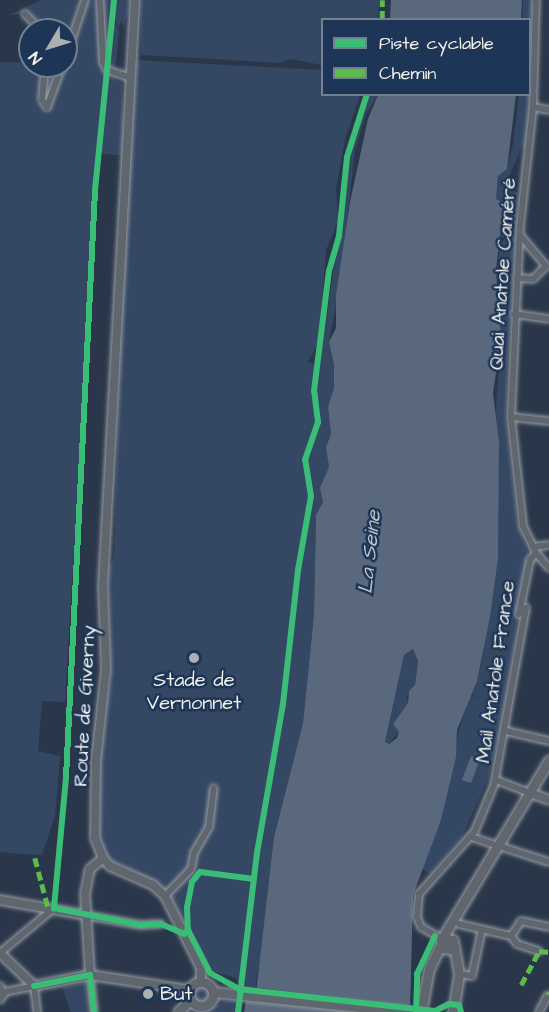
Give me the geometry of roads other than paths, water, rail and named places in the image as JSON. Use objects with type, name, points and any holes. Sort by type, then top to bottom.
[{"type":"main road","name":"Route de Giverny","points":[[103,858],[95,838],[96,760],[106,669],[103,586],[135,0]]},
{"type":"main road","points":[[453,1012],[459,974],[446,946],[465,903],[549,760]]},
{"type":"main road","points":[[530,793],[549,800]]},
{"type":"main road","points":[[90,975],[85,915],[90,869],[103,858],[119,871],[153,885],[165,896],[201,968],[201,981],[213,992],[405,1012]]},
{"type":"main road","points":[[0,900],[85,915]]},
{"type":"main road","points":[[421,1012],[429,969],[459,924],[465,903]]},
{"type":"main road","points":[[0,953],[34,986],[90,975],[189,990],[201,981]]},
{"type":"main road","points":[[189,990],[190,1000]]},
{"type":"main road","points":[[190,1000],[205,1006],[211,1000],[213,992]]},
{"type":"main road","points":[[178,1012],[190,1000]]},
{"type":"street","points":[[78,21],[85,0]]},
{"type":"street","points":[[100,0],[103,62],[107,70],[129,77]]},
{"type":"street","name":"Quai Anatole Caméré","points":[[536,0],[533,107],[519,235],[511,417],[523,526],[534,550],[549,568]]},
{"type":"street","points":[[25,14],[29,18]]},
{"type":"street","points":[[44,78],[42,100],[48,106],[58,78]]},
{"type":"street","points":[[533,107],[549,110]]},
{"type":"street","points":[[517,278],[533,279],[546,266],[519,235]]},
{"type":"street","points":[[514,314],[549,319]]},
{"type":"street","points":[[511,417],[549,421]]},
{"type":"street","points":[[534,550],[549,545]]},
{"type":"street","name":"Mail Anatole France","points":[[446,946],[421,927],[418,913],[420,892],[471,837],[496,780],[526,608],[519,614],[534,550]]},
{"type":"street","points":[[506,731],[549,741]]},
{"type":"street","points":[[496,780],[530,793]]},
{"type":"street","points":[[165,896],[191,869],[194,854],[209,827],[214,788]]},
{"type":"street","points":[[471,837],[549,862]]},
{"type":"street","points":[[0,953],[54,908]]},
{"type":"street","points":[[85,915],[140,925],[161,924]]},
{"type":"street","points":[[511,936],[521,921],[549,927]]},
{"type":"street","points":[[459,924],[511,936],[517,944],[539,951]]},
{"type":"street","points":[[459,974],[472,976],[482,929]]},
{"type":"street","points":[[90,975],[94,1012]]},
{"type":"street","points":[[0,986],[4,992]]},
{"type":"street","points":[[4,992],[34,986],[37,1012]]},
{"type":"street","points":[[0,1000],[4,992]]},
{"type":"street","points":[[539,1012],[548,995]]},
{"type":"water","points":[[391,0],[522,0],[521,18],[390,18]]},
{"type":"water","name":"La Seine","points":[[378,96],[516,96],[507,169],[498,176],[496,199],[504,203],[496,269],[501,338],[493,393],[499,442],[498,558],[490,617],[477,681],[457,730],[456,757],[441,820],[413,895],[410,1012],[244,1012],[246,1001],[255,1002],[274,837],[303,723],[314,615],[316,515],[323,502],[320,488],[329,467],[326,447],[331,434],[328,407],[334,388],[334,365],[329,342],[336,328],[336,295],[350,202],[368,119]],"holes":[[[413,649],[418,661],[415,685],[409,691],[408,703],[393,724],[399,732],[397,738],[389,744],[385,742],[404,655]]]},
{"type":"water","points":[[471,756],[480,759],[471,783],[462,780]]},
{"type":"place","name":"Stade de Vernonnet","points":[[194,658]]},
{"type":"place","name":"But","points":[[148,994]]}]
